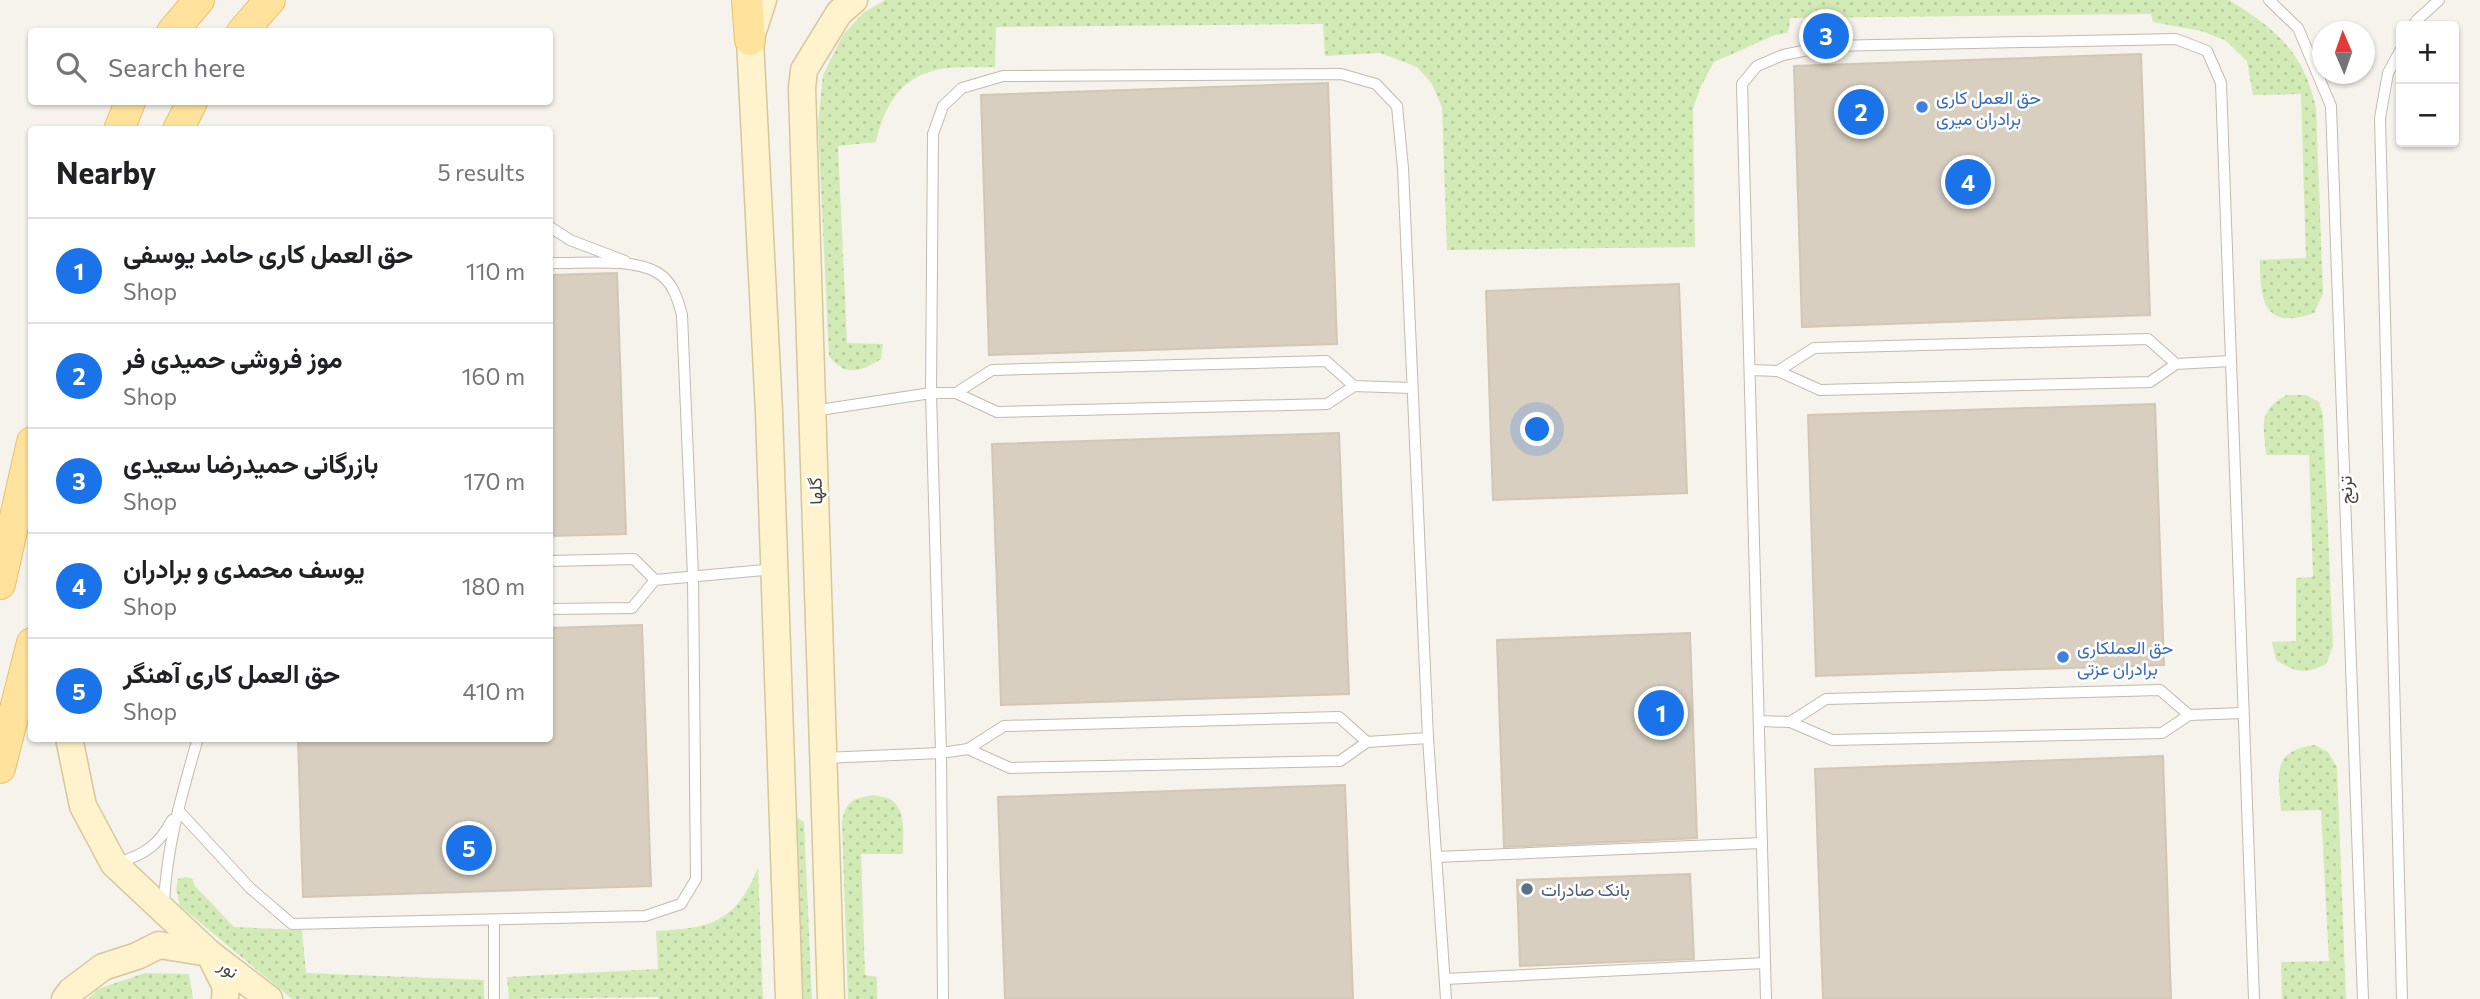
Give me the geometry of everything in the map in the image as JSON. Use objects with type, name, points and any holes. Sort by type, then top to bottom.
[{"type":"main road","points":[[175,28],[199,0]]},
{"type":"main road","points":[[246,28],[270,0]]},
{"type":"main road","points":[[747,0],[750,40]]},
{"type":"main road","points":[[121,126],[129,105]]},
{"type":"main road","points":[[180,126],[190,105]]},
{"type":"main road","points":[[0,584],[28,459]]},
{"type":"main road","points":[[0,768],[28,659]]},
{"type":"street","points":[[763,0],[750,40],[769,412],[789,999]]},
{"type":"street","name":"گلها","points":[[831,999],[802,88],[804,70],[839,13],[854,0]]},
{"type":"street","points":[[769,412],[813,411]]},
{"type":"street","points":[[774,569],[818,569]]},
{"type":"street","name":"نور","points":[[70,742],[83,806],[114,864],[200,944],[269,999]]},
{"type":"street","points":[[780,759],[824,758]]},
{"type":"street","points":[[65,999],[71,991],[103,967],[137,956],[159,945],[200,944],[226,987],[225,999]]},
{"type":"lane","name":"ترنج","points":[[2269,0],[2298,28],[2331,106],[2363,999]]},
{"type":"lane","points":[[2416,21],[2439,0]]},
{"type":"lane","points":[[1766,999],[1742,85],[1757,66],[1783,55],[1828,46],[2176,39],[2207,51],[2221,83],[2254,999]]},
{"type":"lane","points":[[2396,58],[2388,73],[2380,118],[2402,999]]},
{"type":"lane","points":[[943,999],[941,753],[931,393],[933,134],[943,106],[962,88],[1003,76],[1341,74],[1376,84],[1396,106],[1403,168],[1428,738],[1446,999]]},
{"type":"lane","points":[[178,810],[250,888],[292,924],[645,916],[681,904],[695,879],[693,576],[682,315],[675,292],[659,274],[570,240],[553,229]]},
{"type":"lane","points":[[553,263],[632,264]]},
{"type":"lane","points":[[1778,371],[1814,348],[2148,339],[2176,364]]},
{"type":"lane","points":[[956,393],[992,370],[1326,361],[1354,386]]},
{"type":"lane","points":[[1750,370],[1778,371],[1819,390],[2150,382],[2176,364],[2231,362]]},
{"type":"lane","points":[[813,411],[931,393],[956,393],[997,412],[1327,404],[1354,386],[1412,388]]},
{"type":"lane","points":[[553,561],[634,559],[655,580]]},
{"type":"lane","points":[[553,609],[632,608],[655,580],[774,569]]},
{"type":"lane","points":[[1790,722],[1826,699],[2160,690],[2189,715]]},
{"type":"lane","points":[[1759,722],[1790,722],[1832,740],[2162,733],[2189,715],[2243,713]]},
{"type":"lane","points":[[824,758],[941,753],[968,749],[1004,726],[1339,717],[1367,742]]},
{"type":"lane","points":[[968,749],[1010,768],[1340,761],[1367,742],[1428,738]]},
{"type":"lane","points":[[164,909],[166,877],[178,810],[197,742]]},
{"type":"lane","points":[[114,864],[138,856],[162,839],[178,810]]},
{"type":"lane","points":[[1436,857],[1762,843]]},
{"type":"lane","points":[[494,920],[494,999]]},
{"type":"lane","points":[[1445,979],[1765,963]]},
{"type":"green space","points":[[885,0],[2229,0],[2274,32],[2286,44],[2304,71],[2310,88],[2316,108],[2323,294],[2314,313],[2297,318],[2284,318],[2268,309],[2261,288],[2260,260],[2306,258],[2301,94],[2253,95],[2247,61],[2225,40],[2201,31],[2153,22],[2151,14],[1790,18],[1788,33],[1775,35],[1714,62],[1701,86],[1693,109],[1695,247],[1447,250],[1442,107],[1432,84],[1417,67],[1380,53],[1325,56],[1323,24],[996,27],[995,67],[940,69],[914,79],[904,86],[889,105],[876,142],[838,146],[847,343],[883,344],[881,359],[860,369],[847,370],[829,356],[818,124],[823,75],[843,35],[863,13]]},
{"type":"green space","points":[[2287,395],[2306,395],[2319,402],[2323,416],[2333,646],[2326,664],[2306,671],[2276,660],[2272,642],[2296,641],[2296,578],[2313,577],[2309,455],[2266,455],[2264,420],[2271,407]]},
{"type":"green space","points":[[2315,745],[2328,752],[2337,767],[2346,999],[2282,999],[2281,962],[2329,961],[2321,810],[2281,811],[2279,786],[2280,767],[2284,759],[2301,748]]},
{"type":"green space","points":[[873,795],[890,799],[899,809],[903,824],[903,854],[861,854],[865,975],[877,977],[877,999],[848,999],[842,822],[851,802]]},
{"type":"green space","points":[[794,819],[804,822],[812,999],[797,999]]},
{"type":"green space","points":[[758,868],[763,999],[509,999],[507,977],[658,969],[656,931],[692,928],[719,919],[740,901]]},
{"type":"green space","points":[[178,879],[192,879],[195,886],[234,927],[302,930],[306,973],[484,980],[484,999],[292,999],[180,906],[176,889]]},
{"type":"green space","points":[[145,973],[189,974],[193,999],[88,999],[98,989]]},
{"type":"building","points":[[2141,54],[2150,315],[1802,327],[1794,66]]},
{"type":"building","points":[[1328,83],[1337,344],[989,355],[981,95]]},
{"type":"building","points":[[617,273],[626,534],[553,536],[553,275]]},
{"type":"building","points":[[1679,284],[1687,493],[1493,500],[1486,291]]},
{"type":"building","points":[[2155,404],[2164,665],[1816,676],[1808,415]]},
{"type":"building","points":[[1339,433],[1349,694],[1001,705],[992,444]]},
{"type":"building","points":[[642,625],[651,886],[303,897],[298,742],[553,742],[553,628]]},
{"type":"building","points":[[1690,633],[1697,838],[1504,847],[1497,640]]},
{"type":"building","points":[[2163,756],[2171,999],[1823,999],[1815,769]]},
{"type":"building","points":[[1345,785],[1353,999],[1005,999],[998,797]]},
{"type":"building","points":[[1690,874],[1694,959],[1520,966],[1517,880]]},
{"type":"place","name":"بازرگانی حمیدرضا سعیدی","points":[[1826,36]]},
{"type":"place","name":"حق العمل کاری برادران میری","points":[[1922,107]]},
{"type":"place","name":"موز فروشی حمیدی فر","points":[[1861,112]]},
{"type":"place","name":"یوسف محمدی و برادران","points":[[1968,182]]},
{"type":"place","name":"حق العملکاری برادران عزتی","points":[[2063,657]]},
{"type":"place","name":"حق العمل کاری حامد یوسفی","points":[[1661,713]]},
{"type":"place","name":"حق العمل کاری آهنگر","points":[[469,848]]},
{"type":"place","name":"بانک صادرات","points":[[1527,889]]}]
